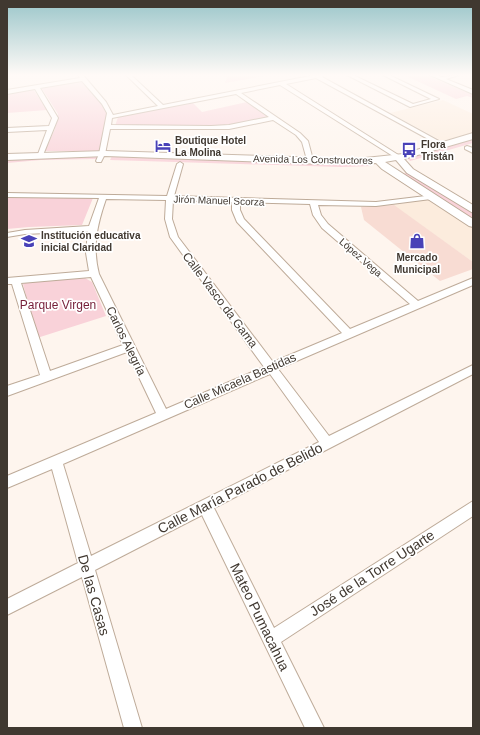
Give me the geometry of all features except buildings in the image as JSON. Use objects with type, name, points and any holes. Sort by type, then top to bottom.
[{"type":"street","points":[[41,154],[52,128],[54,118],[51,109]]},
{"type":"street","points":[[100,158],[110,117],[108,109]]},
{"type":"street","points":[[110,117],[150,109]]},
{"type":"street","points":[[261,109],[298,134],[305,141],[310,160]]},
{"type":"street","points":[[322,109],[398,157],[410,171],[473,210]]},
{"type":"street","points":[[380,109],[444,145]]},
{"type":"street","points":[[108,127],[211,128],[229,127],[273,118]]},
{"type":"street","points":[[7,130],[52,128]]},
{"type":"street","name":"Avenida Los Constructores","points":[[7,157],[41,154],[180,164],[382,163],[398,157],[473,136]]},
{"type":"street","name":"Avenida Los Constructores","points":[[7,164],[100,158],[310,160],[406,165],[471,148]]},
{"type":"street","points":[[382,163],[473,224]]},
{"type":"street","name":"Calle Vasco da Gama","points":[[180,164],[170,198],[168,220],[174,237],[327,443]]},
{"type":"street","name":"Jirón Manuel Scorza","points":[[7,195],[62,194],[103,197],[376,204],[431,197]]},
{"type":"street","name":"Carlos Alegría","points":[[103,197],[91,228],[90,252],[94,274],[163,415]]},
{"type":"street","points":[[236,200],[236,210],[240,220],[349,334]]},
{"type":"street","name":"López Vega","points":[[313,202],[317,215],[325,226],[417,305]]},
{"type":"street","points":[[7,235],[25,232],[91,228]]},
{"type":"street","points":[[46,377],[11,281],[94,274]]},
{"type":"street","name":"Calle Micaela Bastidas","points":[[7,482],[349,334],[472,283]]},
{"type":"street","points":[[7,391],[129,347]]},
{"type":"street","name":"Calle María Parado de Belido","points":[[7,607],[473,369]]},
{"type":"street","name":"De las Casas","points":[[56,461],[132,728]]},
{"type":"street","name":"Mateo Pumacahua","points":[[205,506],[315,728]]},
{"type":"street","name":"José de la Torre Ugarte","points":[[271,639],[473,508]]},
{"type":"shaded area","points":[[405,109],[463,109],[473,114],[473,133],[442,141],[390,113]]},
{"type":"shaded area","points":[[431,199],[473,227],[473,262],[393,205]]},
{"type":"green space","points":[[7,109],[47,110],[7,113]]},
{"type":"green space","points":[[55,109],[104,109],[107,115],[99,151],[45,151],[55,129],[58,114]]},
{"type":"green space","points":[[156,109],[199,109],[202,112],[214,109],[257,109],[268,117],[208,127],[115,126],[118,117]]},
{"type":"green space","points":[[473,139],[473,143],[410,161],[406,157]]},
{"type":"green space","points":[[96,156],[98,158],[96,159],[41,160],[7,163],[7,159]]},
{"type":"green space","points":[[112,156],[283,161],[369,161],[372,166],[341,167],[110,160]]},
{"type":"green space","points":[[410,172],[473,211],[473,220],[401,174]]},
{"type":"green space","points":[[29,196],[93,198],[82,225],[7,229],[7,198]]},
{"type":"green space","name":"Parque Virgen","points":[[85,278],[92,282],[106,316],[37,338],[23,284],[28,282]]},
{"type":"place","name":"Boutique Hotel La Molina","points":[[163,146]]},
{"type":"place","name":"Flora Tristán","points":[[409,150]]},
{"type":"place","name":"Institución educativa inicial Claridad","points":[[29,241]]},
{"type":"place","name":"Mercado Municipal","points":[[417,241]]}]
